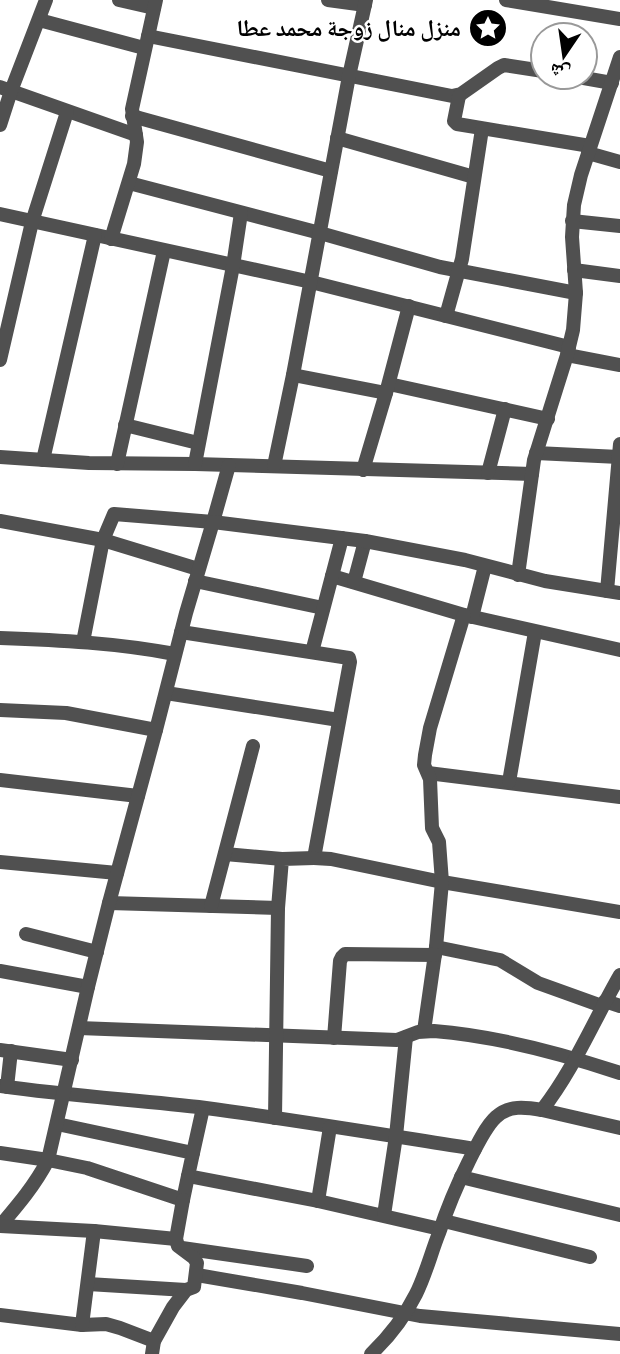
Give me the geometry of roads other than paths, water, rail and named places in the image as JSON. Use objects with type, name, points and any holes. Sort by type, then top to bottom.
[{"type":"street","points":[[0,125],[5,89],[46,0]]},
{"type":"street","points":[[111,239],[129,183],[136,149],[132,116],[155,4],[119,0]]},
{"type":"street","points":[[274,466],[365,3],[328,0]]},
{"type":"street","points":[[506,0],[538,3],[620,19]]},
{"type":"street","points":[[38,20],[146,42],[452,96],[459,96],[504,65],[529,69]]},
{"type":"street","points":[[517,575],[536,453],[573,330],[576,293],[572,221],[574,205],[589,150],[614,88],[620,57]]},
{"type":"street","points":[[5,89],[136,135]]},
{"type":"street","points":[[459,96],[455,123],[589,150],[620,162]]},
{"type":"street","points":[[0,360],[32,222],[67,112]]},
{"type":"street","points":[[132,116],[331,171]]},
{"type":"street","points":[[446,316],[464,248],[482,130]]},
{"type":"street","points":[[337,138],[474,177]]},
{"type":"street","points":[[129,183],[427,264],[576,293]]},
{"type":"street","points":[[195,464],[241,213]]},
{"type":"street","points":[[0,214],[311,282],[446,316],[620,365]]},
{"type":"street","points":[[572,221],[620,226]]},
{"type":"street","points":[[43,460],[95,235]]},
{"type":"street","points":[[117,464],[164,251]]},
{"type":"street","points":[[574,270],[620,276]]},
{"type":"street","points":[[363,470],[408,306]]},
{"type":"street","points":[[293,375],[387,388],[548,419]]},
{"type":"street","points":[[488,473],[505,409]]},
{"type":"street","points":[[125,425],[198,443]]},
{"type":"street","points":[[83,642],[103,540],[114,514],[118,513],[365,541],[445,556],[517,575],[614,592],[619,451],[536,453]]},
{"type":"street","points":[[0,457],[117,464],[532,474]]},
{"type":"street","points":[[229,465],[181,632],[109,903],[48,1160],[24,1198],[0,1226],[94,1231],[307,1266]]},
{"type":"street","points":[[0,521],[103,540],[197,575],[323,608]]},
{"type":"street","points":[[312,652],[342,538]]},
{"type":"street","points":[[354,582],[365,541]]},
{"type":"street","points":[[424,1031],[442,882],[439,842],[432,828],[430,779],[424,765],[427,741],[485,566]]},
{"type":"street","points":[[331,576],[468,616],[620,650]]},
{"type":"street","points":[[181,632],[349,658],[351,662],[314,858]]},
{"type":"street","points":[[509,782],[536,632]]},
{"type":"street","points":[[0,638],[83,642],[175,654]]},
{"type":"street","points":[[166,692],[339,720]]},
{"type":"street","points":[[0,710],[66,713],[156,730]]},
{"type":"street","points":[[211,906],[253,746]]},
{"type":"street","points":[[428,773],[620,797]]},
{"type":"street","points":[[0,780],[138,796]]},
{"type":"street","points":[[225,854],[282,859],[331,859],[442,882],[620,912]]},
{"type":"street","points":[[275,1118],[278,908],[282,859]]},
{"type":"street","points":[[0,862],[117,873]]},
{"type":"street","points":[[109,903],[278,908]]},
{"type":"street","points":[[26,934],[97,952]]},
{"type":"street","points":[[334,1038],[340,961],[345,954],[435,951],[499,960],[538,983],[620,1006]]},
{"type":"street","points":[[0,971],[88,987]]},
{"type":"street","points":[[542,1110],[576,1058],[620,975]]},
{"type":"street","points":[[79,1028],[397,1040],[424,1031],[448,1032],[576,1058],[620,1073]]},
{"type":"street","points":[[384,1215],[396,1136],[406,1037]]},
{"type":"street","points":[[72,1060],[6,1050],[3,1087],[203,1108],[475,1149]]},
{"type":"street","points":[[371,1354],[381,1345],[413,1300],[461,1177],[495,1117],[511,1108],[521,1107],[620,1128]]},
{"type":"street","points":[[178,1243],[183,1200],[203,1108]]},
{"type":"street","points":[[57,1125],[193,1153]]},
{"type":"street","points":[[318,1202],[330,1126]]},
{"type":"street","points":[[0,1153],[48,1160],[94,1171],[183,1200]]},
{"type":"street","points":[[188,1176],[590,1256]]},
{"type":"street","points":[[461,1177],[620,1215]]},
{"type":"street","points":[[82,1325],[94,1231]]},
{"type":"street","points":[[88,1284],[192,1290],[197,1275],[196,1261],[178,1243]]},
{"type":"street","points":[[197,1275],[404,1314],[620,1334]]},
{"type":"street","points":[[0,1315],[82,1325],[106,1324],[120,1328],[153,1348],[173,1307],[186,1290]]},
{"type":"place","name":"منزل منال زوجة محمد عطا","points":[[488,28]]}]
